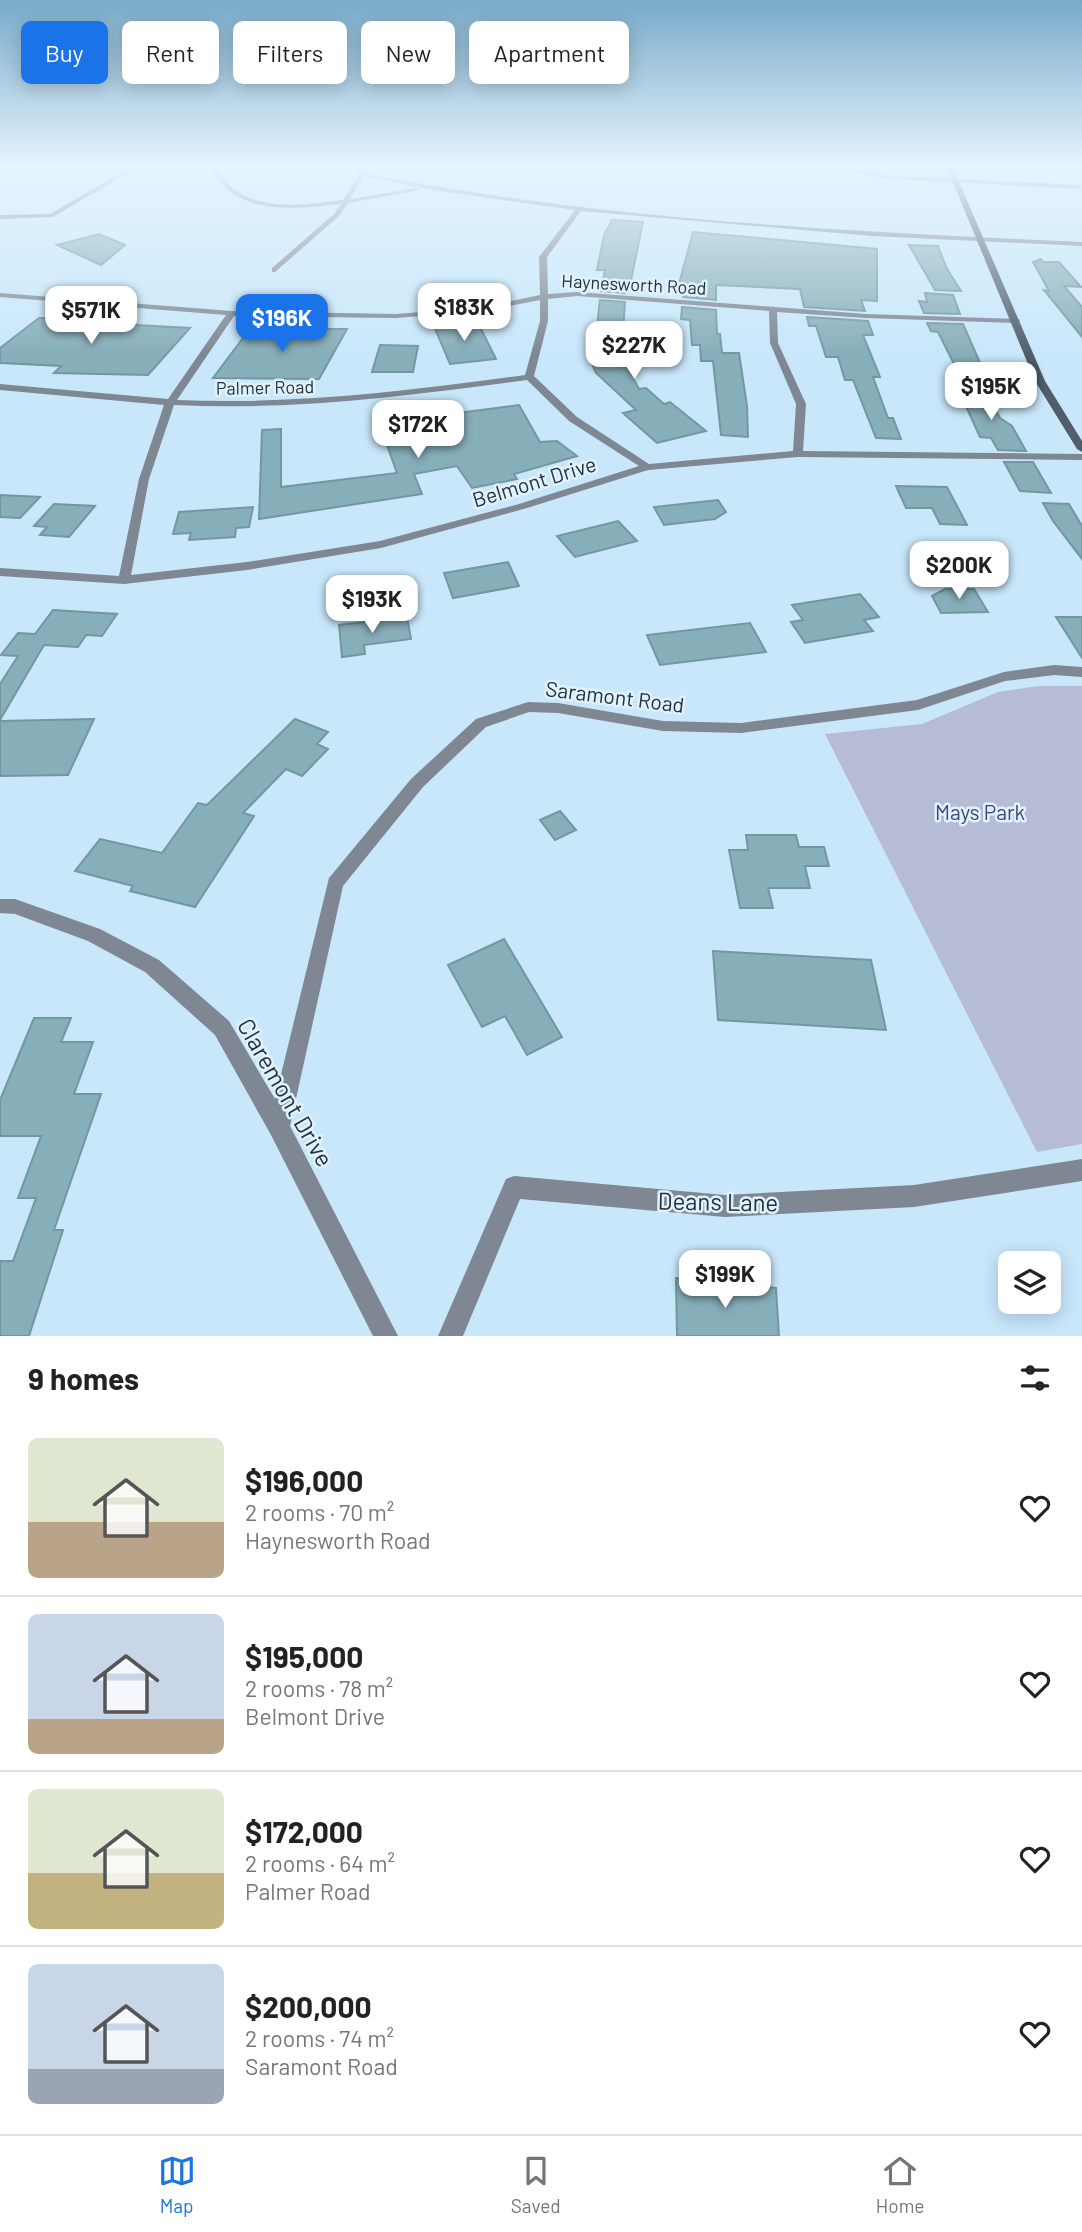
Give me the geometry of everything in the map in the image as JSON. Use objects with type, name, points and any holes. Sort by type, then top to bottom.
[{"type":"main road","points":[[978,230],[1040,381],[1082,449]]},
{"type":"street","points":[[275,270],[320,230]]},
{"type":"street","points":[[563,230],[543,257],[544,321],[529,377],[573,419],[646,467]]},
{"type":"street","points":[[829,230],[1082,244]]},
{"type":"street","name":"Haynesworth Road","points":[[0,296],[232,313],[396,316],[484,309],[543,297],[577,294],[773,309],[1016,321]]},
{"type":"street","points":[[773,309],[774,343],[800,404],[798,454]]},
{"type":"street","points":[[124,580],[144,479],[170,403],[232,313]]},
{"type":"street","name":"Palmer Road","points":[[0,387],[170,403],[269,404],[375,399],[529,377]]},
{"type":"street","name":"Belmont Drive","points":[[0,572],[124,580],[247,566],[381,544],[523,506],[646,467],[798,454],[1082,457]]},
{"type":"street","name":"Saramont Road","points":[[279,1127],[335,883],[417,783],[481,723],[528,706],[558,708],[663,726],[741,728],[918,705],[1004,677],[1054,670],[1082,672]]},
{"type":"street","name":"Claremont Drive","points":[[0,906],[15,907],[94,935],[152,966],[222,1028],[279,1127],[386,1336]]},
{"type":"street","name":"Deans Lane","points":[[450,1336],[514,1187],[725,1206],[914,1196],[1082,1170]]},
{"type":"green space","name":"Mays Park","points":[[1038,686],[1082,686],[1082,1144],[1037,1152],[825,734],[922,724],[998,692]]},
{"type":"building","points":[[606,230],[641,230],[630,285],[626,285],[625,293],[601,291],[605,270],[597,270]]},
{"type":"building","points":[[693,232],[877,249],[877,301],[861,300],[865,311],[804,307],[800,289],[716,285],[716,300],[683,297],[683,284],[679,284]]},
{"type":"building","points":[[99,234],[125,245],[101,265],[57,245]]},
{"type":"building","points":[[909,245],[938,246],[947,269],[961,291],[935,290]]},
{"type":"building","points":[[1041,259],[1043,262],[1059,262],[1081,287],[1064,286],[1082,307],[1082,337],[1044,290],[1049,291],[1033,262]]},
{"type":"building","points":[[925,293],[953,295],[960,314],[924,313],[919,301],[927,302]]},
{"type":"building","points":[[600,300],[625,302],[622,345],[615,345],[639,389],[646,388],[664,404],[670,402],[706,431],[657,443],[623,413],[636,410],[596,373],[587,353],[595,353],[591,335],[596,335]]},
{"type":"building","points":[[682,307],[716,310],[717,334],[720,334],[722,353],[739,353],[747,406],[748,437],[721,435],[713,361],[701,361],[700,345],[692,345],[690,320],[681,319]]},
{"type":"building","points":[[54,315],[84,317],[78,322],[190,328],[148,375],[54,373],[61,366],[0,363],[0,348],[39,318],[50,318]]},
{"type":"building","points":[[807,317],[868,321],[873,335],[863,335],[880,377],[873,377],[888,418],[893,418],[901,439],[876,438],[853,380],[845,380],[838,357],[826,357],[816,326],[809,326]]},
{"type":"building","points":[[477,321],[496,359],[450,364],[434,326]]},
{"type":"building","points":[[927,323],[963,324],[988,381],[962,380],[938,332],[931,331]]},
{"type":"building","points":[[252,326],[347,329],[319,379],[213,378]]},
{"type":"building","points":[[380,345],[418,346],[413,372],[372,372]]},
{"type":"building","points":[[959,391],[985,392],[1000,418],[1012,426],[1026,451],[998,450],[991,438],[980,437]]},
{"type":"building","points":[[519,405],[540,442],[557,441],[577,456],[514,474],[517,479],[472,488],[457,466],[414,474],[422,494],[259,519],[262,430],[281,429],[281,487],[397,473],[379,423]]},
{"type":"building","points":[[1004,462],[1033,462],[1051,493],[1020,491]]},
{"type":"building","points":[[896,486],[947,487],[967,525],[940,524],[932,508],[906,508]]},
{"type":"building","points":[[0,495],[40,497],[20,518],[0,517]]},
{"type":"building","points":[[718,500],[726,512],[715,519],[664,525],[654,507]]},
{"type":"building","points":[[1043,503],[1069,504],[1082,526],[1082,559],[1053,521]]},
{"type":"building","points":[[54,504],[95,506],[69,537],[40,535],[47,527],[34,526]]},
{"type":"building","points":[[253,507],[249,527],[236,528],[235,537],[189,540],[191,533],[173,534],[179,512]]},
{"type":"building","points":[[618,521],[637,541],[575,557],[557,536]]},
{"type":"building","points":[[508,562],[519,586],[453,598],[444,573]]},
{"type":"building","points":[[945,589],[974,589],[988,612],[941,613],[932,596]]},
{"type":"building","points":[[860,594],[879,617],[864,620],[873,631],[805,643],[791,622],[803,620],[792,605]]},
{"type":"building","points":[[53,610],[117,614],[102,636],[86,635],[78,647],[44,645],[0,720],[0,684],[18,656],[1,655],[18,633],[35,634]]},
{"type":"building","points":[[407,617],[411,639],[364,645],[365,654],[342,657],[339,625]]},
{"type":"building","points":[[1056,617],[1082,617],[1082,658]]},
{"type":"building","points":[[750,623],[766,652],[660,665],[647,635]]},
{"type":"building","points":[[94,719],[68,775],[0,776],[0,721]]},
{"type":"building","points":[[295,719],[328,732],[317,744],[328,749],[302,776],[286,769],[243,813],[254,816],[195,907],[130,891],[133,886],[75,871],[100,839],[162,853],[198,803],[207,805]]},
{"type":"building","points":[[560,811],[576,830],[555,840],[540,820]]},
{"type":"building","points":[[746,835],[796,835],[799,847],[824,847],[829,866],[805,866],[810,888],[768,888],[773,908],[740,908],[729,850],[748,850]]},
{"type":"building","points":[[504,939],[562,1037],[527,1055],[505,1016],[482,1027],[448,965]]},
{"type":"building","points":[[713,951],[871,960],[886,1030],[718,1020]]},
{"type":"building","points":[[34,1018],[71,1018],[61,1042],[93,1042],[74,1094],[101,1094],[54,1230],[63,1230],[29,1336],[0,1336],[0,1261],[13,1261],[36,1198],[18,1198],[41,1136],[0,1136],[0,1100]]},
{"type":"building","points":[[676,1278],[776,1288],[779,1336],[677,1336]]}]
